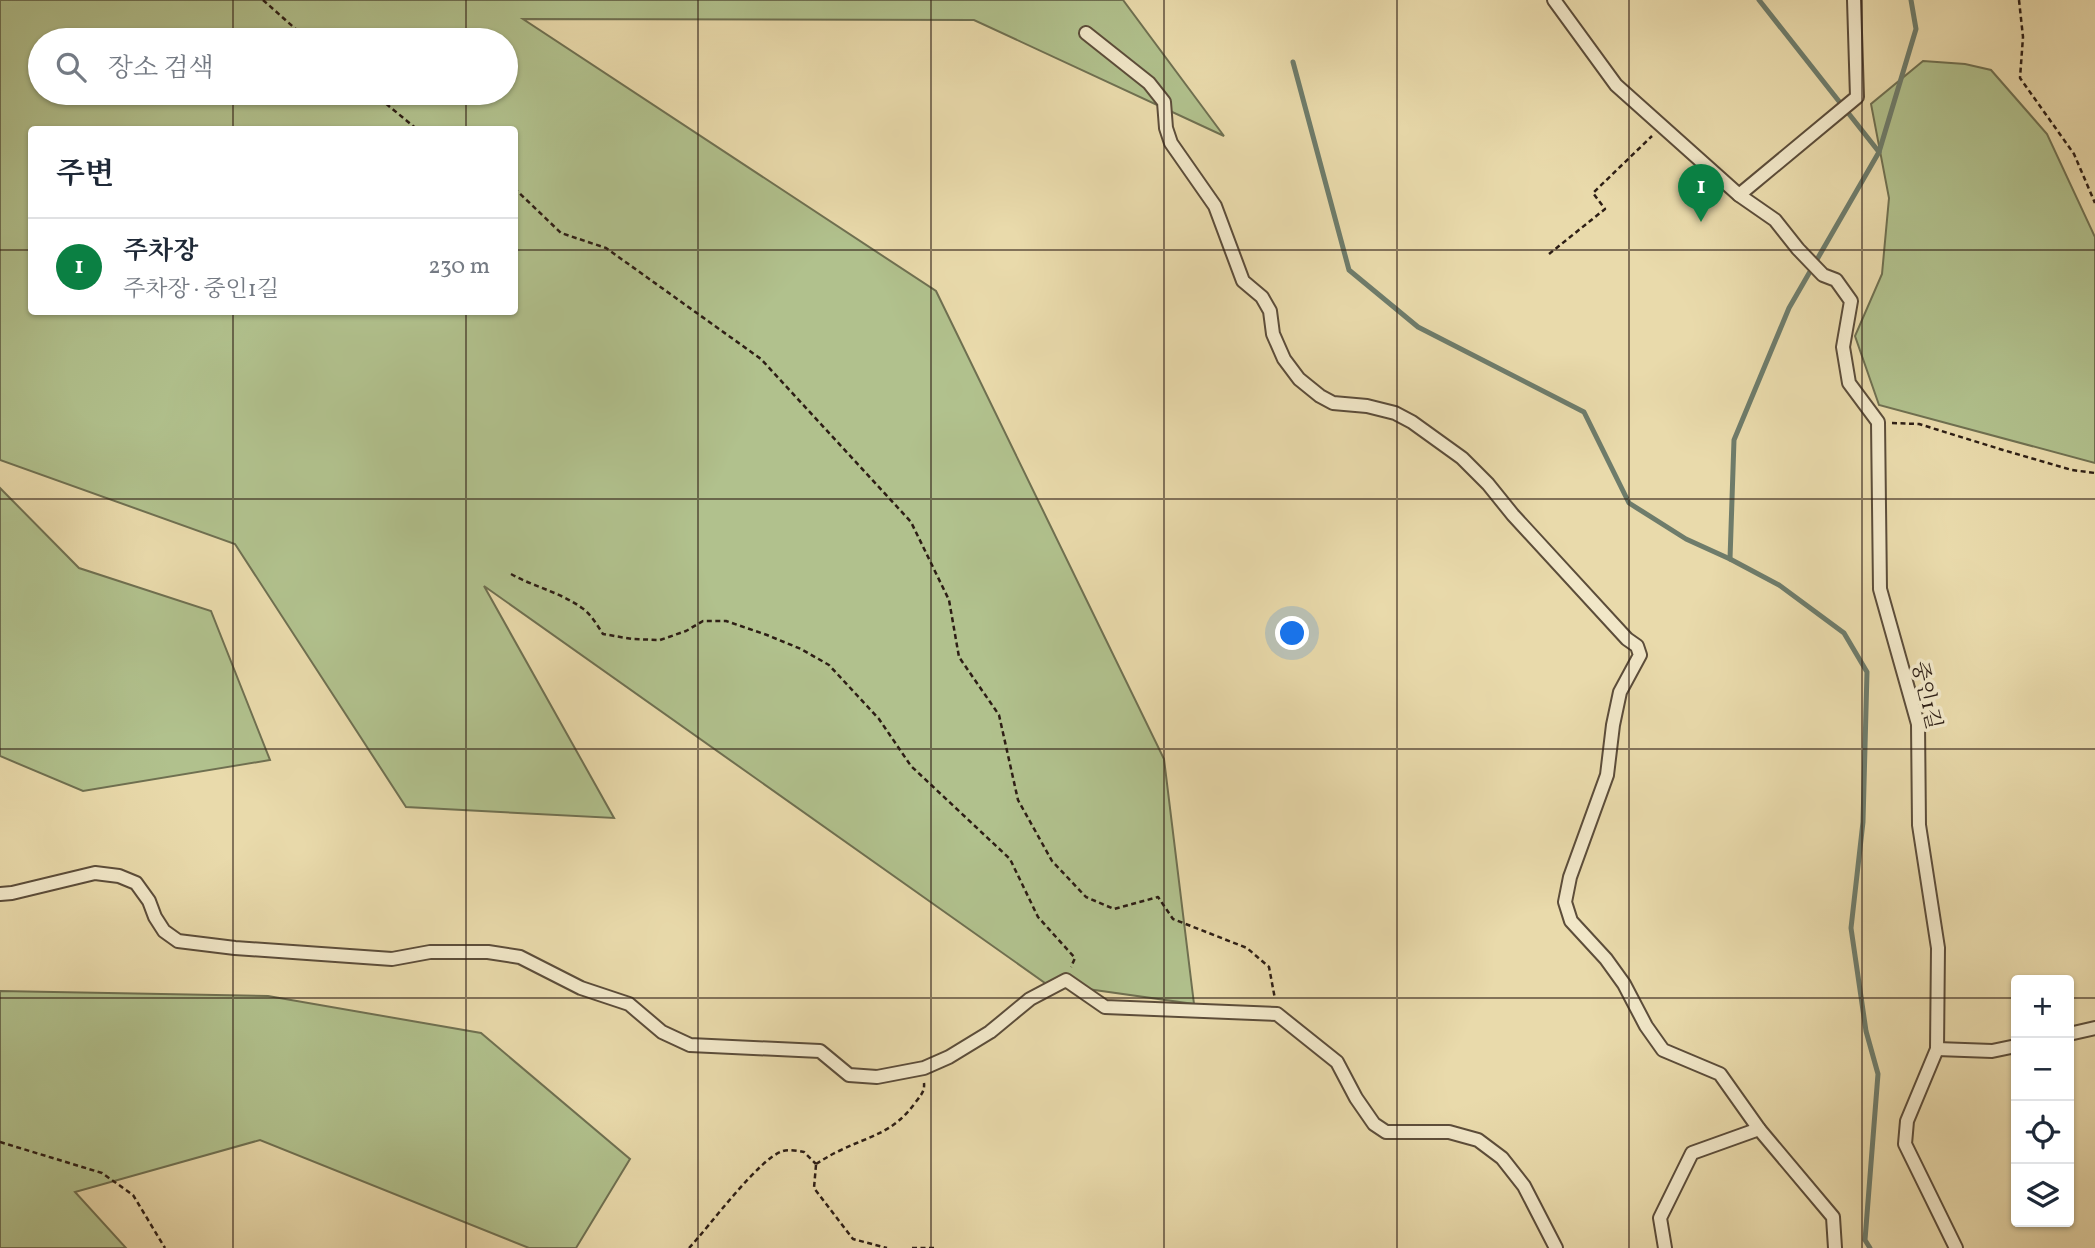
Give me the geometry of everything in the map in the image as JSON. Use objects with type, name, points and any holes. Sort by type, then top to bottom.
[{"type":"street","points":[[1554,0],[1616,85],[1739,195],[1775,220],[1823,275],[1836,280],[1851,301],[1843,347],[1849,383],[1878,422]]},
{"type":"street","points":[[1739,195],[1857,97],[1854,0]]},
{"type":"street","points":[[1086,33],[1149,83],[1164,102],[1166,128],[1171,143],[1215,206],[1243,281],[1262,297],[1284,359],[1299,379],[1333,403],[1367,406],[1395,413],[1462,458],[1627,639],[1637,646],[1640,655],[1620,692],[1616,708],[1607,775],[1570,877],[1565,902],[1571,921],[1606,959],[1663,1050],[1720,1074],[1759,1129],[1833,1217],[1835,1248]]},
{"type":"street","name":"중인1길","points":[[1878,422],[1880,589],[1918,724],[1919,825],[1938,948],[1937,1049],[1908,1121],[1905,1144],[1956,1248]]},
{"type":"street","points":[[0,894],[12,894],[95,873],[119,876],[136,883],[149,901],[164,931],[178,941],[235,948],[392,959],[430,952],[488,953],[520,957],[581,988],[629,1004],[662,1032],[690,1045],[820,1051],[849,1075],[877,1077],[923,1068],[949,1057],[990,1032],[1030,999],[1066,980],[1105,1007],[1278,1014],[1337,1062],[1356,1098],[1374,1124],[1386,1132],[1450,1132],[1478,1140],[1502,1158],[1524,1186],[1556,1248]]},
{"type":"street","points":[[2074,1033],[2095,1028]]},
{"type":"street","points":[[1937,1049],[1992,1051],[2011,1046]]},
{"type":"street","points":[[1665,1248],[1660,1218],[1692,1153],[1759,1129]]},
{"type":"path","points":[[263,0],[294,28]]},
{"type":"path","points":[[2019,0],[2023,37],[2020,78],[2074,154],[2095,203]]},
{"type":"path","points":[[388,105],[413,126]]},
{"type":"path","points":[[1549,254],[1605,209],[1593,193],[1662,127]]},
{"type":"path","points":[[518,192],[561,233],[606,248],[761,359],[911,522],[949,600],[959,657],[999,715],[1018,800],[1052,861],[1086,897],[1114,909],[1158,897],[1172,919],[1247,948],[1269,967],[1278,1014]]},
{"type":"path","points":[[1878,422],[1919,424],[2072,470],[2095,473]]},
{"type":"path","points":[[511,574],[528,584],[556,593],[584,609],[603,634],[660,640],[686,631],[703,621],[726,621],[801,649],[829,665],[879,719],[911,766],[1010,859],[1038,917],[1075,958],[1066,980]]},
{"type":"path","points":[[817,1164],[889,1129],[908,1112],[924,1089],[923,1068]]},
{"type":"path","points":[[0,1142],[102,1173],[133,1195],[165,1248]]},
{"type":"path","points":[[689,1248],[770,1158],[783,1150],[804,1152],[817,1164]]},
{"type":"path","points":[[817,1164],[814,1188],[853,1239],[887,1248]]},
{"type":"path","points":[[912,1248],[935,1248]]},
{"type":"green space","points":[[0,0],[1123,0],[1224,136],[974,20],[523,19],[936,291],[1164,759],[1194,1004],[1045,983],[484,586],[614,818],[406,807],[235,544],[0,460]]},
{"type":"green space","points":[[1923,61],[1965,64],[1991,70],[2047,134],[2095,237],[2095,463],[1879,405],[1855,336],[1882,274],[1889,198],[1871,104]]},
{"type":"green space","points":[[0,488],[79,568],[211,611],[270,760],[83,791],[0,756]]},
{"type":"green space","points":[[0,991],[268,996],[481,1033],[630,1159],[576,1248],[529,1248],[260,1140],[75,1192],[126,1248],[0,1248]]},
{"type":"waterway","points":[[1759,0],[1879,152],[1789,308],[1734,440],[1730,559],[1779,585],[1844,633],[1867,672],[1863,822],[1851,928],[1866,1031],[1878,1074],[1865,1240],[1870,1248]]},
{"type":"waterway","points":[[1879,152],[1916,29],[1911,0]]},
{"type":"waterway","points":[[1293,62],[1349,270],[1418,327],[1584,412],[1629,503],[1686,539],[1730,559]]},
{"type":"place","name":"주차장","points":[[1701,222]]}]
